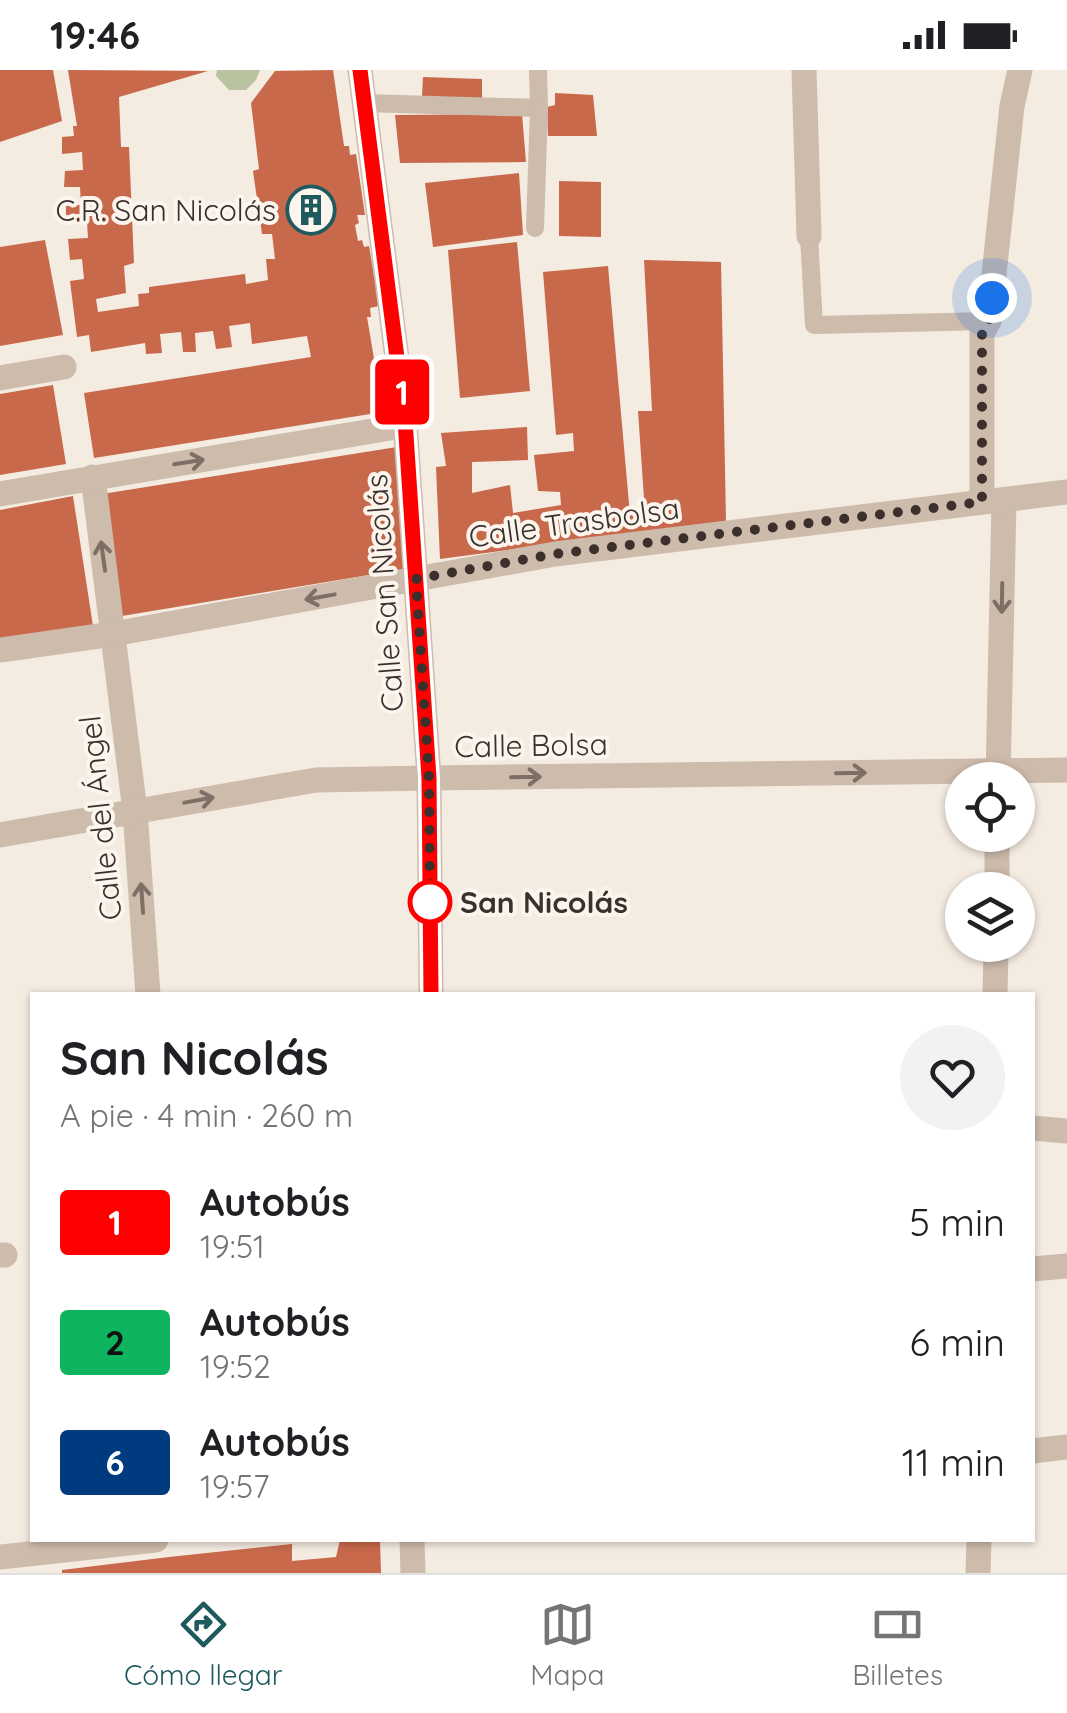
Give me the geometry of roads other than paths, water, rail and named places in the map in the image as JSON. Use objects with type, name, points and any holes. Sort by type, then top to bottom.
[{"type":"street","name":"Calle San Nicolás","points":[[360,70],[405,420],[429,778],[431,992]]},
{"type":"street","points":[[535,228],[538,70]]},
{"type":"street","points":[[804,70],[814,325],[989,322]]},
{"type":"street","points":[[998,762],[993,501],[982,333],[989,322],[1012,106],[1020,70]]},
{"type":"street","points":[[364,103],[540,108]]},
{"type":"street","points":[[0,378],[64,367]]},
{"type":"street","points":[[0,494],[390,428],[405,420]]},
{"type":"street","name":"Calle del Ángel","points":[[93,478],[136,811],[148,992]]},
{"type":"street","name":"Calle Trasbolsa","points":[[0,650],[114,634],[555,554],[1067,492]]},
{"type":"street","name":"Calle Bolsa","points":[[1035,773],[1067,770]]},
{"type":"street","name":"Calle Bolsa","points":[[0,835],[316,780],[945,776]]},
{"type":"street","points":[[996,962],[996,992]]},
{"type":"street","points":[[1035,1128],[1067,1131]]},
{"type":"street","points":[[1035,1269],[1067,1266]]},
{"type":"street","points":[[1035,1451],[1067,1447]]},
{"type":"street","points":[[0,1558],[139,1542]]},
{"type":"street","points":[[412,1542],[413,1573]]},
{"type":"street","points":[[978,1573],[979,1542]]},
{"type":"place","name":"C.R. San Nicolás","points":[[311,210]]},
{"type":"place","name":"San Nicolás","points":[[430,902]]}]
